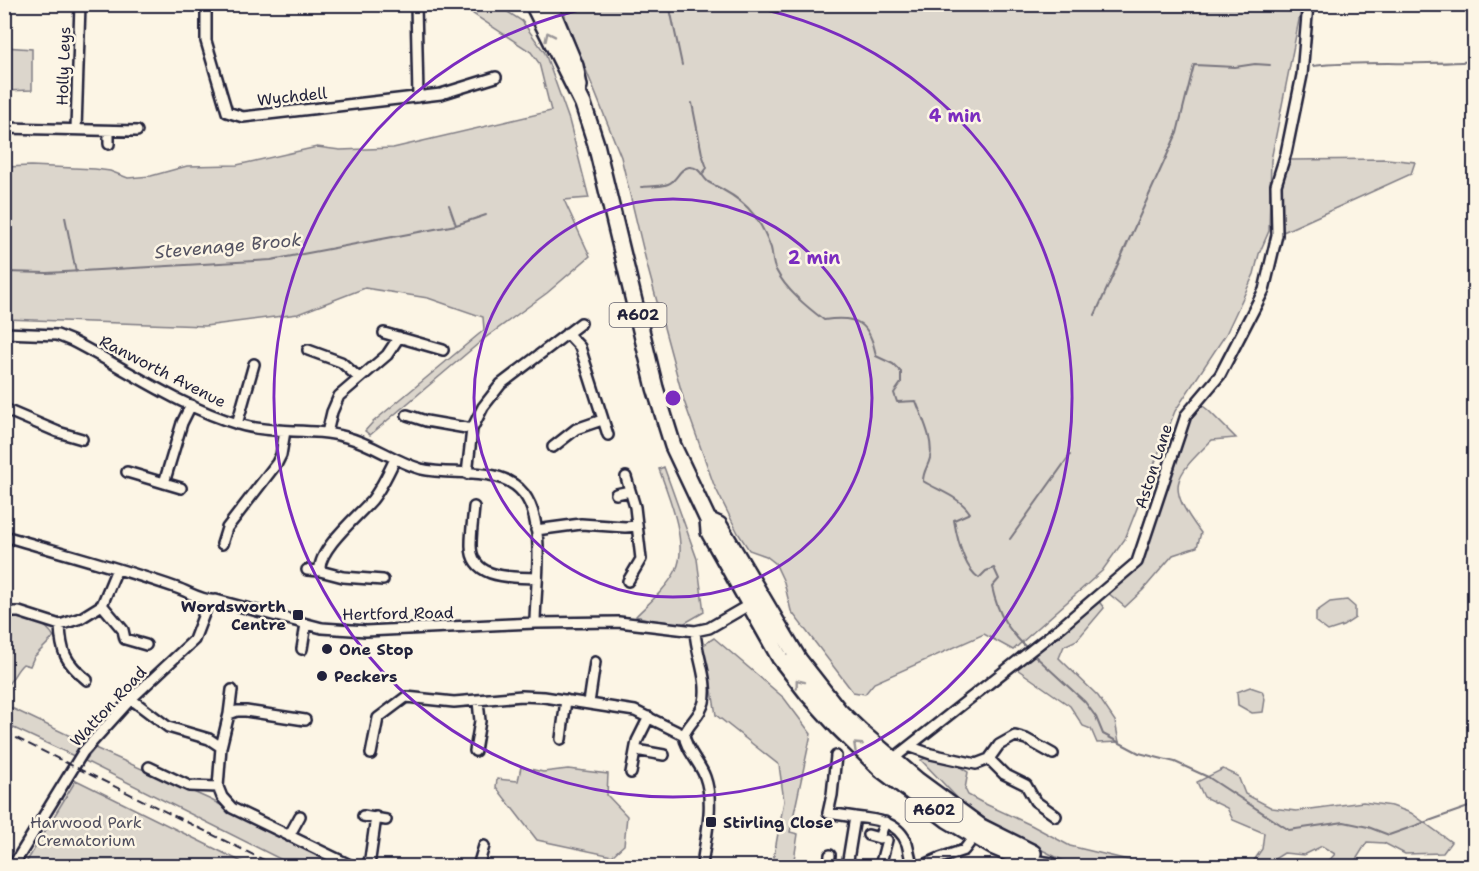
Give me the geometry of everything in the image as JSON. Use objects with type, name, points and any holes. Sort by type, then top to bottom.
[{"type":"highway","name":"A602","points":[[533,4],[583,104]]},
{"type":"highway","name":"A602","points":[[549,4],[575,66],[655,388],[673,446],[708,520],[718,525],[727,566],[755,601]]},
{"type":"highway","name":"A602","points":[[725,549],[743,568],[780,658],[838,728],[887,764],[948,820],[978,832],[992,846],[1032,863],[1049,866]]},
{"type":"street","name":"Holly Leys","points":[[76,129],[80,4]]},
{"type":"street","name":"Wychdell","points":[[206,4],[206,41],[227,112],[243,117],[441,94],[496,77]]},
{"type":"street","points":[[416,4],[418,97]]},
{"type":"street","name":"Aston Lane","points":[[887,764],[1062,626],[1137,562],[1186,416],[1220,375],[1264,290],[1277,235],[1276,185],[1286,153],[1302,75],[1308,4]]},
{"type":"street","points":[[470,86],[474,96]]},
{"type":"street","name":"Holly Leys","points":[[4,128],[137,131]]},
{"type":"street","points":[[109,131],[109,144]]},
{"type":"street","points":[[467,474],[472,429],[483,407],[501,384],[581,323]]},
{"type":"street","name":"Ranworth Avenue","points":[[4,333],[57,335],[70,340],[191,405],[237,424],[258,429],[327,433],[356,440],[420,468],[499,477],[515,485],[528,501],[534,515],[537,578],[535,623]]},
{"type":"street","points":[[384,333],[443,350]]},
{"type":"street","points":[[567,333],[580,347],[608,435]]},
{"type":"street","points":[[327,433],[336,401],[344,391],[387,355],[399,337]]},
{"type":"street","points":[[308,350],[341,362],[359,378]]},
{"type":"street","points":[[237,424],[254,364]]},
{"type":"street","points":[[165,483],[182,423],[191,405]]},
{"type":"street","points":[[4,409],[71,431],[82,439]]},
{"type":"street","points":[[426,421],[429,411]]},
{"type":"street","points":[[407,415],[426,421],[472,429]]},
{"type":"street","points":[[553,447],[567,442],[581,427],[602,420]]},
{"type":"street","points":[[222,544],[227,528],[277,463],[281,455],[285,431]]},
{"type":"street","points":[[320,571],[320,565],[328,549],[372,500],[385,482],[395,459]]},
{"type":"street","points":[[127,472],[182,488]]},
{"type":"street","points":[[626,477],[646,560],[628,581]]},
{"type":"street","points":[[616,494],[630,491]]},
{"type":"street","points":[[474,507],[478,524],[470,546],[472,557],[480,569],[490,574],[537,578]]},
{"type":"street","points":[[536,530],[581,524],[637,526]]},
{"type":"street","name":"Hertford Road","points":[[4,536],[117,569],[188,592],[209,602],[216,600],[306,624],[366,631],[535,623],[619,622],[695,631],[709,628],[755,601]]},
{"type":"street","points":[[369,568],[369,579]]},
{"type":"street","points":[[4,612],[19,612],[60,625],[81,618],[102,605],[117,569]]},
{"type":"street","points":[[307,570],[343,577],[383,580]]},
{"type":"street","name":"Watton Road","points":[[13,867],[83,752],[131,699],[194,640],[209,602]]},
{"type":"street","points":[[102,605],[123,630],[125,639],[146,645]]},
{"type":"street","points":[[302,649],[306,624]]},
{"type":"street","points":[[60,625],[63,655],[87,680]]},
{"type":"street","points":[[695,631],[704,682],[704,701],[701,710],[684,735],[686,743],[703,772],[708,790],[709,802],[702,867]]},
{"type":"street","points":[[589,703],[588,678],[595,662]]},
{"type":"street","points":[[232,690],[221,747],[218,786],[222,796],[232,808],[352,867]]},
{"type":"street","points":[[372,754],[378,718],[406,697],[439,701],[478,701],[522,696],[589,703],[635,711],[684,735]]},
{"type":"street","points":[[131,699],[168,727],[209,739],[221,747]]},
{"type":"street","points":[[561,739],[566,700]]},
{"type":"street","points":[[475,751],[480,721],[478,701]]},
{"type":"street","points":[[229,714],[246,711],[305,720]]},
{"type":"street","points":[[631,773],[640,734],[649,717]]},
{"type":"street","points":[[564,724],[574,727]]},
{"type":"street","points":[[911,747],[976,764],[989,759],[999,745],[1015,736],[1026,739],[1053,754]]},
{"type":"street","points":[[636,750],[664,755]]},
{"type":"street","points":[[836,756],[828,813],[885,822],[903,836],[913,867]]},
{"type":"street","points":[[989,759],[1004,774],[1026,785],[1031,804],[1056,816]]},
{"type":"street","points":[[149,767],[189,786],[218,786]]},
{"type":"street","points":[[289,836],[300,816]]},
{"type":"street","points":[[363,816],[386,820]]},
{"type":"street","points":[[847,867],[855,817]]},
{"type":"street","points":[[366,867],[370,860],[376,818]]},
{"type":"street","points":[[880,867],[887,840],[885,822]]},
{"type":"street","points":[[922,867],[964,849],[978,832]]},
{"type":"street","points":[[868,835],[887,840]]},
{"type":"street","points":[[478,867],[484,846]]},
{"type":"street","points":[[829,867],[830,855]]},
{"type":"green space","points":[[474,5],[497,5],[522,21],[545,53],[569,120],[589,198],[564,200],[590,256],[547,293],[485,338],[370,435],[365,431],[373,422],[484,330],[483,317],[428,298],[365,288],[298,314],[205,326],[5,319],[5,167],[95,169],[110,171],[128,178],[151,176],[187,166],[237,165],[317,147],[340,150],[393,148],[551,111],[539,63],[531,52],[473,14]]},
{"type":"green space","points":[[563,5],[1302,5],[1271,160],[1269,231],[1259,254],[1254,274],[1226,334],[1175,411],[1125,539],[1102,571],[1013,650],[984,634],[874,683],[865,694],[853,692],[791,611],[784,582],[775,563],[766,556],[749,550],[714,485],[684,401],[647,265],[621,157],[566,20]]},
{"type":"green space","points":[[5,47],[32,49],[32,90],[5,91]]},
{"type":"green space","points":[[1387,159],[1415,162],[1411,174],[1283,232],[1280,183],[1289,160]]},
{"type":"green space","points":[[1199,403],[1236,438],[1212,440],[1188,464],[1178,484],[1182,504],[1201,533],[1197,547],[1173,555],[1125,607],[1108,593],[1138,563],[1189,415]]},
{"type":"green space","points":[[664,467],[697,559],[704,612],[678,627],[636,616],[668,583],[676,570],[679,559],[679,533],[676,519],[659,469]]},
{"type":"green space","points":[[1097,599],[1104,608],[1077,640],[1064,646],[1059,658],[1098,696],[1115,721],[1119,742],[1097,743],[1091,729],[1083,726],[1070,706],[1014,667]]},
{"type":"green space","points":[[1347,600],[1355,607],[1355,618],[1343,626],[1328,631],[1316,622],[1316,612],[1330,602]]},
{"type":"green space","points":[[13,615],[42,625],[54,637],[34,657],[30,666],[23,664],[20,667],[5,687],[4,618]]},
{"type":"green space","points":[[714,638],[784,698],[811,734],[790,832],[798,834],[793,866],[772,866],[784,801],[779,765],[716,715],[710,678],[700,647]]},
{"type":"green space","points":[[1250,687],[1262,691],[1265,699],[1263,712],[1252,713],[1238,705],[1237,692]]},
{"type":"green space","points":[[5,705],[83,742],[74,756],[5,724]]},
{"type":"green space","points":[[95,748],[209,799],[341,866],[294,866],[85,761]]},
{"type":"green space","points":[[933,755],[946,758],[968,772],[965,789],[968,795],[981,802],[1070,846],[1153,866],[1074,866],[1010,834],[965,806],[921,760]]},
{"type":"green space","points":[[521,767],[543,772],[568,769],[608,774],[607,795],[627,816],[624,845],[612,856],[537,840],[496,787],[497,779],[518,781]]},
{"type":"green space","points":[[1223,769],[1238,776],[1245,794],[1272,808],[1296,811],[1363,802],[1392,806],[1411,813],[1451,842],[1443,853],[1405,854],[1384,843],[1367,842],[1352,866],[1324,866],[1335,854],[1322,846],[1304,855],[1284,853],[1267,866],[1250,866],[1262,849],[1264,833],[1233,820],[1227,808],[1204,797],[1197,782]]},
{"type":"green space","name":"Harwood Park Crematorium","points":[[76,780],[250,866],[24,866]]},
{"type":"waterway","points":[[669,4],[682,65]]},
{"type":"waterway","points":[[1313,66],[1474,61]]},
{"type":"waterway","points":[[1095,315],[1177,133],[1194,65],[1235,67],[1255,64],[1270,65]]},
{"type":"waterway","points":[[692,103],[707,168],[703,173]]},
{"type":"waterway","name":"Stevenage Brook","points":[[641,187],[668,184],[685,168],[693,167],[707,181],[740,201],[755,216],[771,248],[775,268],[797,298],[824,320],[854,320],[866,329],[876,356],[893,364],[901,372],[901,383],[894,393],[897,402],[916,401],[924,422],[931,451],[923,481],[955,498],[970,513],[954,520],[965,560],[979,578],[986,571],[994,568],[999,579],[992,587],[997,606],[1015,636],[1029,650]]},
{"type":"waterway","points":[[449,205],[456,225]]},
{"type":"waterway","name":"Stevenage Brook","points":[[4,272],[47,273],[271,260],[456,225],[486,215]]},
{"type":"waterway","points":[[65,217],[76,272]]},
{"type":"waterway","points":[[1010,539],[1070,455]]},
{"type":"waterway","name":"Stevenage Brook","points":[[1033,654],[1085,702],[1096,717],[1103,734],[1139,753],[1175,762],[1208,777],[1289,830],[1344,822],[1368,827],[1389,835],[1474,805]]},
{"type":"railway","points":[[4,732],[276,866]]},
{"type":"place","name":"Wordsworth Centre","points":[[298,615]]},
{"type":"place","name":"One Stop","points":[[327,649]]},
{"type":"place","name":"Peckers","points":[[322,676]]},
{"type":"place","name":"Stirling Close","points":[[711,822]]}]
